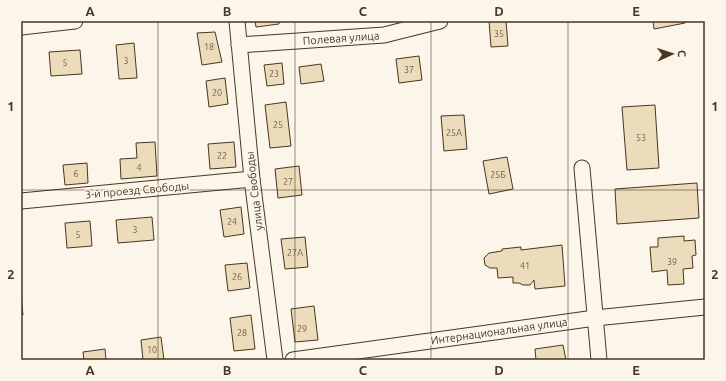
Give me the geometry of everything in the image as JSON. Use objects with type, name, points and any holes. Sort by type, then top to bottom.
[{"type":"street","points":[[21,27],[75,21]]},
{"type":"street","name":"улица Свободы","points":[[237,21],[252,178],[275,360]]},
{"type":"street","name":"Полевая улица","points":[[239,45],[384,35],[440,21]]},
{"type":"street","points":[[582,168],[599,360]]},
{"type":"street","name":"3-й проезд Свободы","points":[[21,201],[252,178]]},
{"type":"street","name":"Интернациональная улица","points":[[294,360],[595,318],[705,307]]},
{"type":"building","points":[[255,21],[279,21],[279,24],[256,27]]},
{"type":"building","points":[[489,21],[506,21],[508,46],[491,47]]},
{"type":"building","points":[[653,21],[685,21],[685,23],[654,29]]},
{"type":"building","points":[[215,32],[222,62],[202,65],[197,33]]},
{"type":"building","points":[[134,43],[137,78],[119,79],[116,45]]},
{"type":"building","points":[[80,50],[82,74],[51,76],[49,52]]},
{"type":"building","points":[[419,56],[422,80],[399,83],[396,59]]},
{"type":"building","points":[[282,63],[284,84],[267,86],[264,65]]},
{"type":"building","points":[[321,64],[324,81],[301,84],[299,67]]},
{"type":"building","points":[[225,78],[228,104],[209,107],[206,81]]},
{"type":"building","points":[[286,102],[291,146],[270,148],[265,105]]},
{"type":"building","points":[[655,105],[659,168],[627,170],[622,107]]},
{"type":"building","points":[[464,115],[467,149],[444,151],[441,116]]},
{"type":"building","points":[[155,142],[157,176],[121,179],[120,159],[137,158],[136,143]]},
{"type":"building","points":[[234,142],[236,167],[210,169],[208,144]]},
{"type":"building","points":[[507,157],[513,189],[489,194],[483,161]]},
{"type":"building","points":[[87,163],[88,183],[65,185],[63,165]]},
{"type":"building","points":[[299,166],[302,195],[278,198],[275,169]]},
{"type":"building","points":[[697,183],[699,218],[617,224],[615,189]]},
{"type":"building","points":[[241,207],[244,234],[224,237],[220,210]]},
{"type":"building","points":[[152,217],[154,240],[118,243],[116,220]]},
{"type":"building","points":[[90,221],[92,246],[67,248],[65,223]]},
{"type":"building","points":[[684,236],[684,241],[695,240],[696,255],[692,256],[693,268],[683,269],[684,284],[668,285],[667,270],[652,272],[650,247],[658,247],[658,238]]},
{"type":"building","points":[[305,237],[308,267],[285,269],[281,239]]},
{"type":"building","points":[[562,245],[565,286],[535,289],[534,280],[530,285],[513,283],[513,277],[498,278],[497,268],[490,268],[485,265],[484,258],[489,253],[502,251],[502,249],[521,247],[521,250]]},
{"type":"building","points":[[247,263],[250,288],[228,291],[225,265]]},
{"type":"building","points":[[21,295],[23,315],[21,315]]},
{"type":"building","points":[[314,306],[318,340],[295,342],[291,309]]},
{"type":"building","points":[[251,315],[255,349],[234,351],[230,318]]},
{"type":"building","points":[[161,337],[164,360],[143,360],[141,340]]},
{"type":"building","points":[[563,345],[566,360],[536,360],[535,349]]},
{"type":"building","points":[[105,349],[106,360],[84,360],[83,352]]}]
